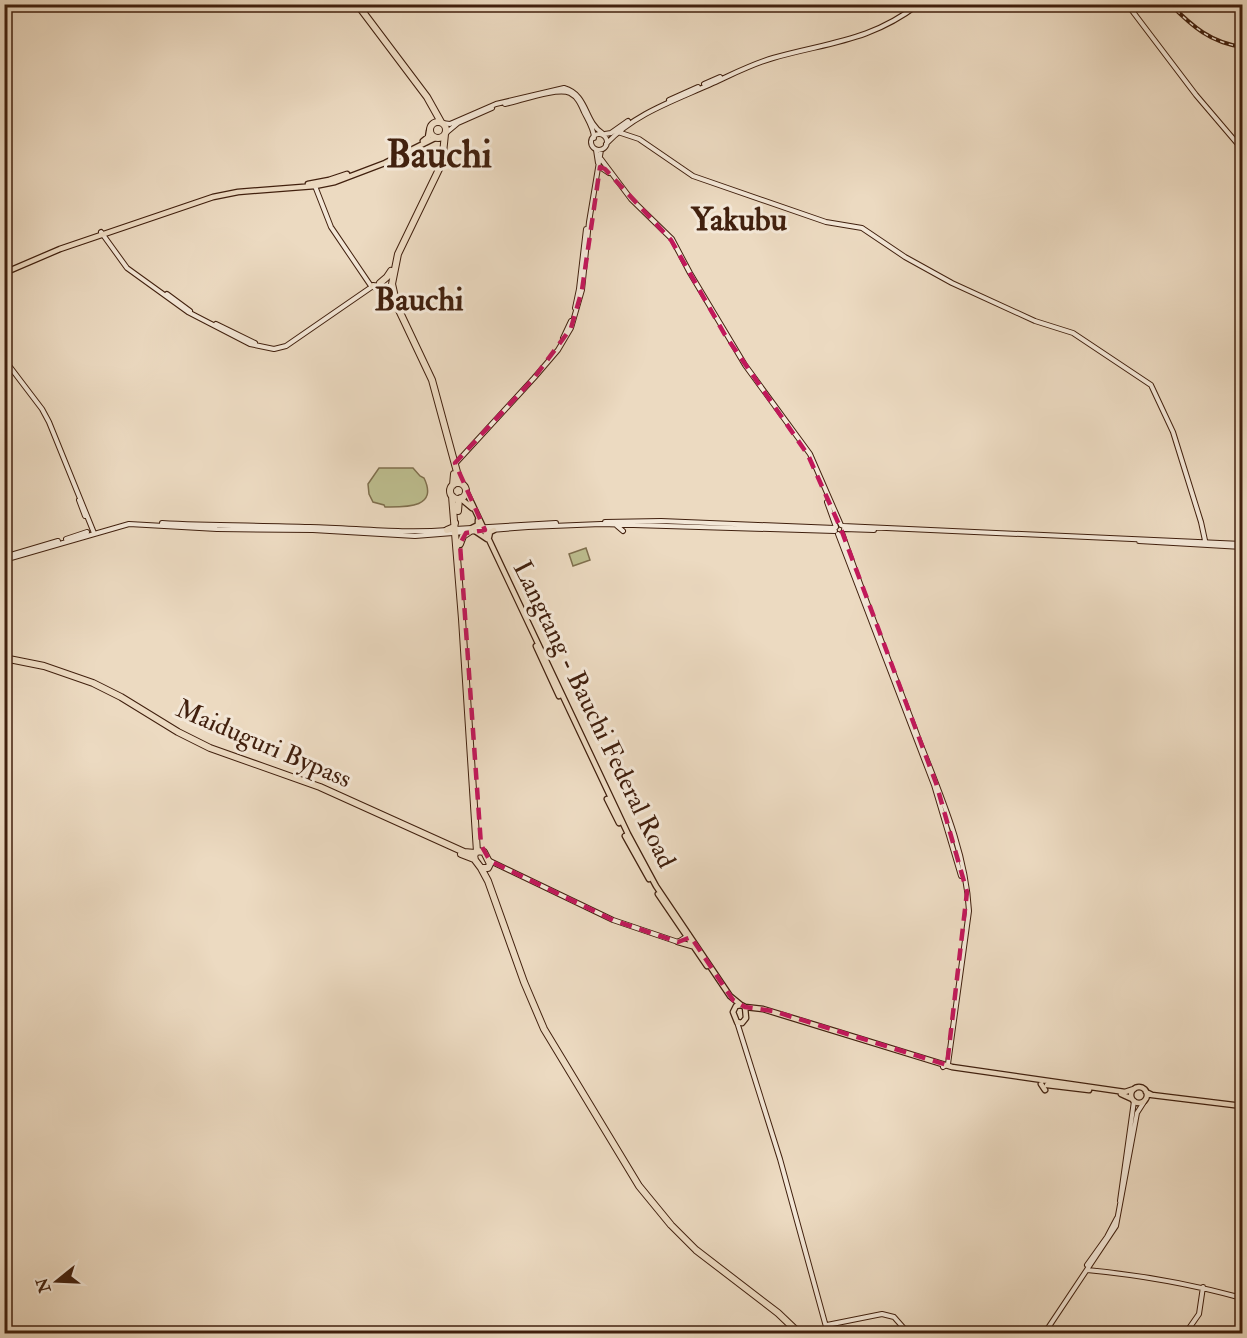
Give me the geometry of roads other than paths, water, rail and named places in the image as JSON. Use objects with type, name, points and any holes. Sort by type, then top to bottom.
[{"type":"highway","points":[[356,4],[427,100],[434,113],[434,122],[429,131],[439,140],[441,148],[438,166],[396,253],[390,271],[380,283]]},
{"type":"highway","points":[[356,4],[427,97],[446,127],[442,163],[398,254],[391,283],[397,306],[432,380],[451,446],[456,484]]},
{"type":"highway","points":[[434,122],[442,123]]},
{"type":"highway","points":[[435,138],[441,138],[445,133]]},
{"type":"highway","points":[[390,271],[391,297]]},
{"type":"highway","points":[[372,286],[386,288],[391,297],[430,381],[454,462]]},
{"type":"highway","points":[[451,446],[454,452],[462,451]]},
{"type":"highway","points":[[456,484],[464,486],[466,491],[460,499],[457,533]]},
{"type":"highway","points":[[456,484],[450,490],[457,533],[482,845],[478,854]]},
{"type":"highway","points":[[452,496],[460,499]]},
{"type":"highway","points":[[447,532],[454,527],[457,533]]},
{"type":"highway","points":[[447,532],[463,536],[472,530]]},
{"type":"highway","name":"Maiduguri Bypass","points":[[4,660],[62,671],[93,683],[203,744],[320,787],[461,850],[478,854]]},
{"type":"highway","points":[[467,663],[478,854],[487,866],[525,982],[557,1050],[623,1159],[678,1231],[776,1310],[802,1334]]},
{"type":"highway","points":[[461,700],[467,694]]},
{"type":"highway","points":[[467,796],[474,789]]},
{"type":"highway","points":[[478,854],[487,866]]},
{"type":"main road","points":[[4,272],[34,259],[227,191],[335,179],[402,152],[425,139],[429,131]]},
{"type":"main road","points":[[103,235],[227,194],[335,182],[435,138]]},
{"type":"main road","name":"Langtang - Bauchi Federal Road","points":[[466,491],[615,816],[649,880],[733,1000],[743,1006],[747,1016]]},
{"type":"main road","name":"Langtang - Bauchi Federal Road","points":[[460,499],[471,506],[482,526]]},
{"type":"main road","points":[[477,525],[493,528],[488,539],[472,530],[477,525]]},
{"type":"main road","name":"Langtang - Bauchi Federal Road","points":[[556,686],[640,858],[693,946],[734,1008],[733,1015],[739,1024]]},
{"type":"main road","points":[[585,747],[589,741]]},
{"type":"main road","points":[[609,812],[615,816]]},
{"type":"main road","points":[[640,858],[644,851]]},
{"type":"main road","points":[[678,942],[693,946]]},
{"type":"main road","points":[[704,957],[706,950]]},
{"type":"main road","points":[[734,1008],[743,1006],[780,1013],[947,1065],[1125,1092],[1142,1088],[1152,1095],[1242,1107]]},
{"type":"main road","points":[[739,1024],[754,1011],[764,1012],[947,1065],[1041,1084],[1124,1094],[1133,1100],[1154,1098],[1242,1107]]},
{"type":"main road","points":[[1041,1084],[1045,1090]]},
{"type":"main road","points":[[1133,1100],[1131,1094],[1134,1089]]},
{"type":"main road","points":[[1145,1100],[1146,1092]]},
{"type":"street","points":[[454,462],[537,371],[557,347],[570,325],[579,289],[586,222],[597,174],[599,150],[618,132],[642,115],[750,66],[868,34],[890,24],[917,4]]},
{"type":"street","points":[[594,138],[597,134],[610,133],[648,109],[753,62],[867,32],[888,23],[917,4]]},
{"type":"street","points":[[1131,6],[1182,75],[1242,147]]},
{"type":"street","points":[[442,123],[450,124],[504,102],[564,88],[580,97],[595,127],[608,139],[606,144]]},
{"type":"street","points":[[445,133],[458,123],[497,106],[563,92],[573,95],[578,100],[593,130],[592,146],[599,150],[601,159],[589,222],[582,290],[571,328],[559,348],[534,378],[454,462]]},
{"type":"street","points":[[618,132],[639,139],[693,176],[826,222],[862,228],[905,257],[952,283],[1022,316],[1073,333],[1151,385],[1173,432],[1206,544]]},
{"type":"street","points":[[601,159],[631,199],[672,239],[745,364],[810,454],[839,529],[934,785],[966,894],[967,911],[947,1065]]},
{"type":"street","points":[[600,167],[607,170],[630,200],[671,240],[725,335],[808,455],[833,519],[844,539],[936,783],[959,856],[967,892],[969,911],[947,1065]]},
{"type":"street","points":[[315,186],[331,227],[372,286]]},
{"type":"street","points":[[103,235],[127,268],[189,312],[237,338],[263,348],[274,349],[286,346],[372,286],[391,283]]},
{"type":"street","points":[[372,286],[391,283]]},
{"type":"street","points":[[4,361],[50,422],[91,530]]},
{"type":"street","points":[[824,527],[831,525],[833,519]]},
{"type":"street","points":[[91,530],[130,521],[410,533],[447,532]]},
{"type":"street","points":[[457,533],[482,526],[493,528],[661,521],[1206,544]]},
{"type":"street","points":[[587,523],[839,529],[1242,545]]},
{"type":"street","points":[[4,559],[91,530],[129,524],[222,529],[308,528]]},
{"type":"street","points":[[615,525],[625,532],[633,525]]},
{"type":"street","points":[[844,539],[845,535],[852,530]]},
{"type":"street","points":[[487,866],[498,866],[613,920],[678,942],[688,936]]},
{"type":"street","points":[[739,1024],[828,1334]]},
{"type":"street","points":[[1124,1185],[1133,1100]]},
{"type":"street","points":[[1043,1334],[1116,1226],[1137,1113],[1145,1100]]},
{"type":"street","points":[[1086,1269],[1149,1276],[1242,1298]]},
{"type":"street","points":[[1185,1334],[1199,1314],[1203,1287]]},
{"type":"street","points":[[827,1325],[882,1314],[894,1317],[909,1334]]},
{"type":"railway","points":[[1170,4],[1186,20],[1211,37],[1242,47]]},
{"type":"district","name":"Bauchi","points":[[439,154]]},
{"type":"district","name":"Yakubu","points":[[739,219]]},
{"type":"district","name":"Bauchi","points":[[419,299]]}]
